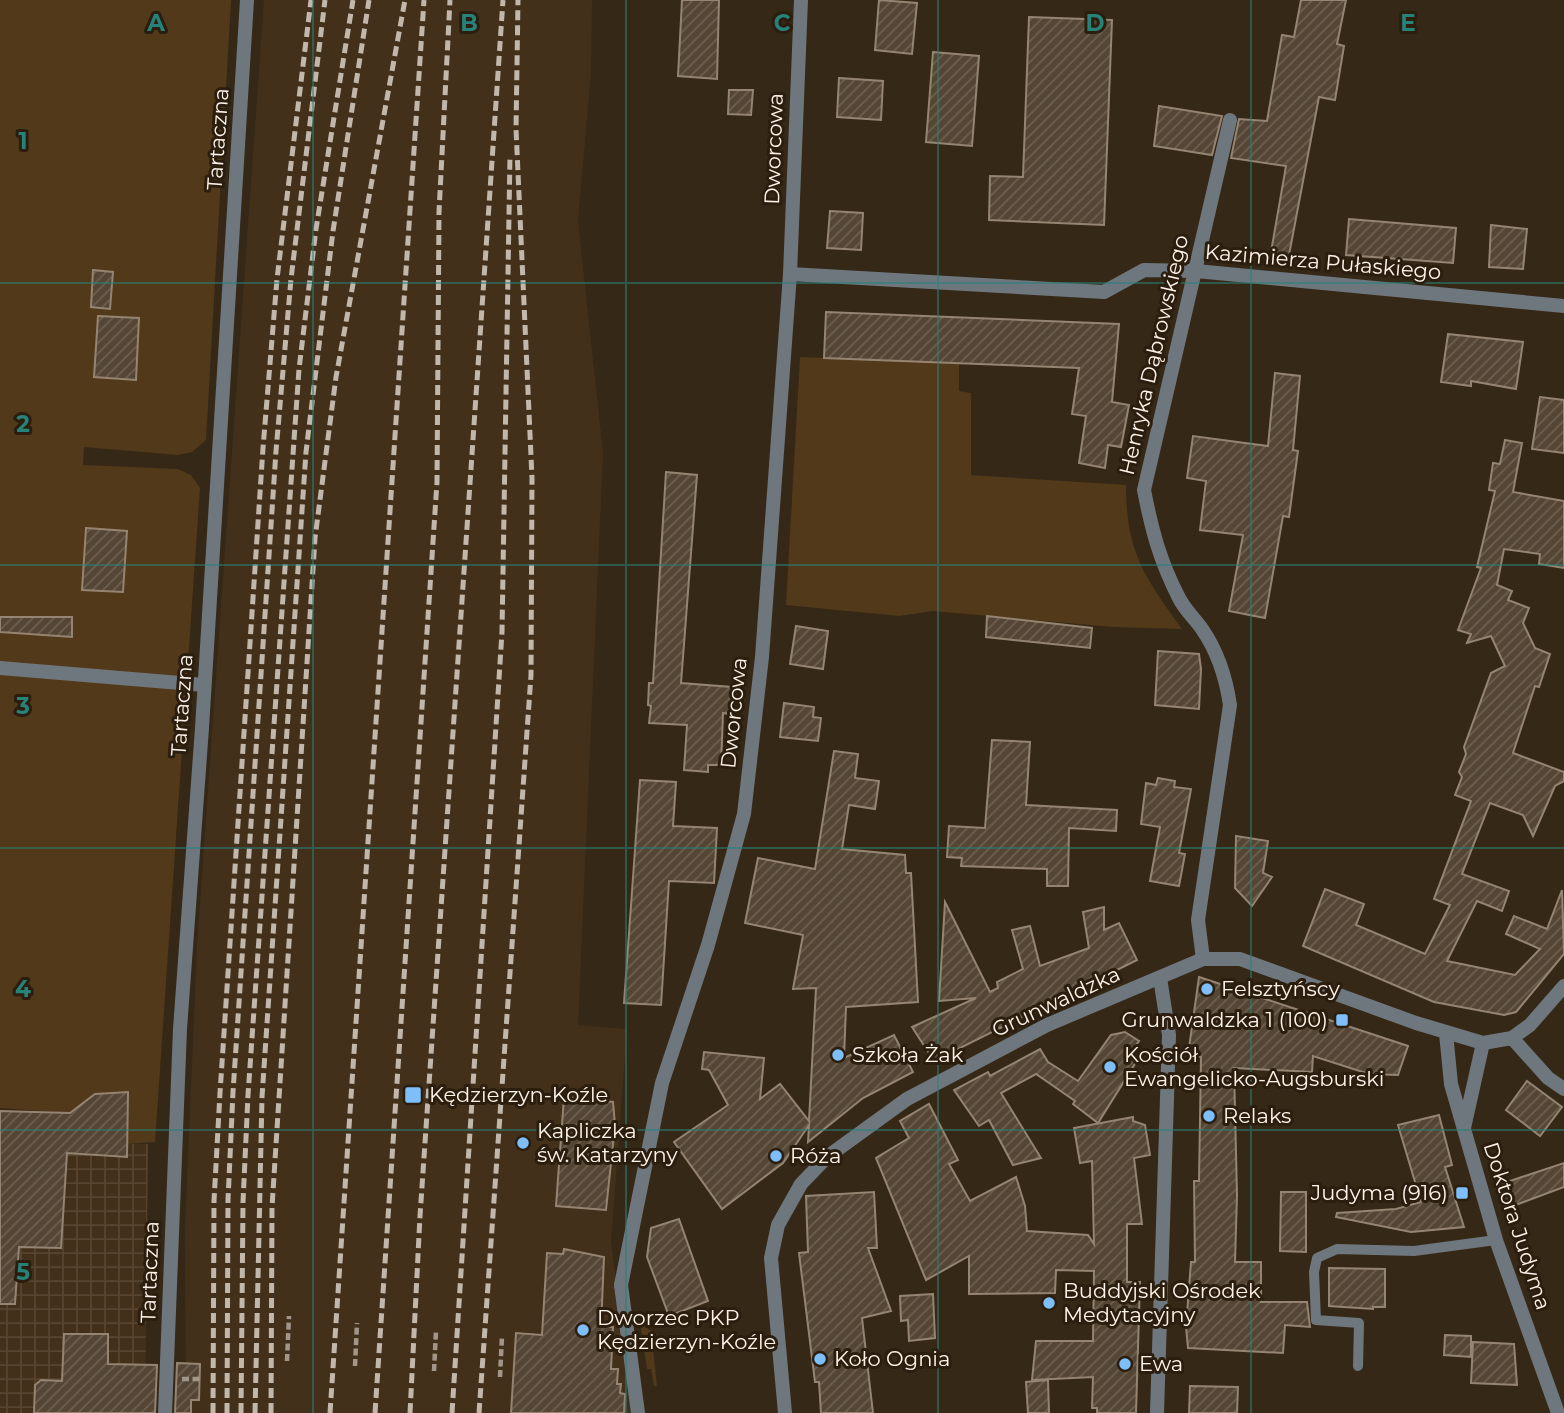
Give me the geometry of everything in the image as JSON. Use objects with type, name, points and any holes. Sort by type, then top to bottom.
[{"type":"street","name":"Tartaczna","points":[[165,1413],[180,1029],[247,0]]},
{"type":"street","name":"Dworcowa","points":[[638,1413],[621,1285],[662,1083],[708,945],[744,814],[762,657],[790,274],[801,0]]},
{"type":"street","name":"Henryka Dąbrowskiego","points":[[1203,959],[1198,920],[1230,705],[1226,681],[1216,655],[1203,631],[1181,601],[1154,544],[1144,490],[1230,120]]},
{"type":"street","name":"Kazimierza Pułaskiego","points":[[790,274],[1104,292],[1144,270],[1196,271],[1564,306]]},
{"type":"street","points":[[0,668],[204,685]]},
{"type":"street","name":"Grunwaldzka","points":[[785,1413],[771,1258],[778,1225],[801,1184],[827,1157],[907,1099],[1047,1025],[1203,959],[1240,959],[1446,1033],[1483,1043],[1512,1038],[1539,1016],[1564,986]]},
{"type":"street","points":[[1157,1413],[1169,1035],[1160,978]]},
{"type":"street","name":"Doktora Judyma","points":[[1446,1033],[1451,1084],[1496,1241],[1558,1413]]},
{"type":"street","points":[[1512,1038],[1548,1078],[1564,1089]]},
{"type":"street","name":"Doktora Judyma","points":[[1464,1130],[1483,1043]]},
{"type":"lane","points":[[1357,1366],[1359,1323],[1316,1320],[1314,1272],[1317,1258],[1337,1249],[1415,1251],[1496,1241]]},
{"type":"path","points":[[287,1361],[289,1316]]},
{"type":"path","points":[[355,1366],[357,1324]]},
{"type":"path","points":[[434,1371],[436,1331]]},
{"type":"path","points":[[500,1377],[502,1336]]},
{"type":"path","points":[[193,1379],[200,1379]]},
{"type":"shaded area","points":[[0,0],[231,0],[206,440],[192,452],[178,455],[84,447],[83,465],[178,469],[191,475],[200,488],[155,1142],[127,1144],[127,1092],[95,1094],[70,1113],[0,1108]]},
{"type":"shaded area","points":[[264,0],[592,0],[591,72],[578,221],[603,453],[578,1025],[627,1029],[611,1242],[631,1393],[630,1413],[186,1413],[185,1229],[197,946]]},
{"type":"shaded area","points":[[800,357],[959,363],[959,391],[971,393],[971,475],[1126,485],[1129,528],[1140,562],[1157,594],[1182,629],[1113,627],[933,611],[899,616],[786,605]]},
{"type":"shaded area","points":[[128,1092],[127,1144],[148,1144],[145,1413],[0,1413],[0,1111],[70,1113],[95,1094]]},
{"type":"shaded area","points":[[647,1325],[648,1330],[651,1330],[657,1386],[654,1386],[651,1369],[647,1369],[641,1328]]},
{"type":"building","points":[[682,0],[719,0],[717,79],[678,76]]},
{"type":"building","points":[[879,0],[917,3],[912,54],[875,50]]},
{"type":"building","points":[[1301,0],[1346,0],[1337,44],[1344,46],[1335,100],[1319,97],[1289,255],[1271,252],[1286,166],[1231,158],[1239,119],[1267,121],[1282,35],[1294,37]]},
{"type":"building","points":[[1029,17],[1112,20],[1104,225],[989,220],[990,176],[1023,177]]},
{"type":"building","points":[[933,52],[979,56],[972,146],[926,142]]},
{"type":"building","points":[[839,78],[883,81],[881,120],[837,117]]},
{"type":"building","points":[[729,90],[753,90],[751,115],[728,114]]},
{"type":"building","points":[[1159,106],[1222,116],[1212,155],[1154,146]]},
{"type":"building","points":[[830,211],[863,213],[861,250],[827,248]]},
{"type":"building","points":[[1349,219],[1456,228],[1453,263],[1346,255]]},
{"type":"building","points":[[1491,225],[1527,229],[1523,269],[1489,267]]},
{"type":"building","points":[[93,270],[113,272],[110,309],[91,307]]},
{"type":"building","points":[[826,312],[1119,324],[1112,402],[1129,405],[1121,447],[1108,445],[1105,468],[1079,463],[1086,416],[1072,414],[1079,368],[824,358]]},
{"type":"building","points":[[98,316],[139,318],[136,380],[94,377]]},
{"type":"building","points":[[1448,334],[1523,342],[1516,389],[1471,381],[1471,386],[1441,382]]},
{"type":"building","points":[[1275,373],[1300,376],[1293,450],[1298,451],[1289,517],[1283,516],[1265,618],[1229,611],[1243,535],[1200,530],[1206,481],[1187,478],[1193,436],[1268,446]]},
{"type":"building","points":[[1540,397],[1564,400],[1564,453],[1532,449]]},
{"type":"building","points":[[1505,440],[1522,443],[1513,492],[1564,501],[1564,568],[1539,564],[1540,554],[1504,549],[1497,585],[1512,591],[1508,600],[1529,608],[1523,623],[1535,648],[1550,654],[1539,687],[1535,686],[1513,753],[1564,772],[1564,781],[1555,786],[1533,836],[1523,815],[1490,803],[1462,874],[1509,891],[1502,911],[1477,901],[1447,961],[1515,975],[1540,949],[1506,934],[1514,916],[1547,929],[1562,890],[1564,954],[1516,1012],[1504,1015],[1434,1002],[1303,946],[1325,889],[1364,904],[1356,925],[1425,954],[1450,905],[1434,899],[1471,801],[1455,795],[1462,777],[1459,772],[1466,754],[1464,747],[1491,673],[1505,666],[1491,636],[1467,643],[1471,634],[1458,630],[1481,568],[1477,567],[1495,491],[1489,490],[1493,463],[1500,464]]},
{"type":"building","points":[[666,472],[697,475],[681,683],[732,687],[729,714],[723,713],[721,765],[708,765],[708,772],[684,770],[687,725],[649,723],[649,683],[653,683]]},
{"type":"building","points":[[86,528],[127,531],[123,592],[82,590]]},
{"type":"building","points":[[987,616],[1092,628],[1090,648],[986,637]]},
{"type":"building","points":[[0,617],[72,617],[72,637],[0,632]]},
{"type":"building","points":[[796,626],[828,631],[823,669],[790,664]]},
{"type":"building","points":[[1158,651],[1199,654],[1199,709],[1155,705]]},
{"type":"building","points":[[784,703],[814,707],[813,717],[821,718],[818,741],[780,737]]},
{"type":"building","points":[[992,740],[1030,742],[1026,805],[1117,810],[1116,831],[1069,828],[1068,886],[1047,886],[1047,869],[961,866],[962,858],[947,857],[949,826],[985,828]]},
{"type":"building","points":[[834,751],[858,754],[855,778],[879,781],[875,809],[849,805],[842,849],[905,855],[906,873],[911,873],[918,1002],[846,1007],[844,1058],[894,1035],[913,1072],[863,1098],[808,1142],[809,1125],[783,1163],[722,1209],[674,1142],[728,1105],[709,1070],[702,1069],[704,1052],[764,1058],[760,1099],[780,1084],[809,1121],[816,988],[793,989],[803,935],[745,923],[758,858],[815,869]]},
{"type":"building","points":[[1158,778],[1175,781],[1174,787],[1191,789],[1179,853],[1185,854],[1179,886],[1150,881],[1160,827],[1141,824],[1146,783],[1156,785]]},
{"type":"building","points":[[640,780],[676,782],[673,826],[717,828],[714,883],[669,881],[661,1005],[624,1003]]},
{"type":"building","points":[[1236,836],[1268,841],[1263,873],[1272,877],[1252,906],[1235,888]]},
{"type":"building","points":[[945,902],[990,992],[998,988],[997,982],[1023,969],[1012,930],[1030,926],[1040,966],[1089,948],[1083,912],[1104,907],[1104,930],[1119,923],[1137,960],[934,1061],[912,1027],[976,998],[939,1001]]},
{"type":"building","points":[[1199,977],[1408,1046],[1398,1075],[1369,1074],[1313,1056],[1312,1072],[1234,1068],[1237,1195],[1235,1262],[1261,1262],[1261,1302],[1307,1302],[1310,1327],[1285,1325],[1283,1353],[1188,1348],[1186,1327],[1191,1262],[1195,1262],[1194,1181],[1199,1181],[1201,1057],[1188,1055]]},
{"type":"building","points":[[1125,1032],[1139,1041],[1130,1054],[1138,1059],[1098,1123],[1073,1104],[1075,1101],[1036,1074],[1001,1093],[1041,1158],[1013,1165],[989,1120],[979,1126],[954,1090],[988,1072],[990,1076],[1040,1049],[1048,1062],[1078,1081],[1111,1035]]},
{"type":"building","points":[[1527,1081],[1562,1107],[1540,1136],[1506,1110]]},
{"type":"building","points":[[128,1092],[127,1157],[67,1153],[61,1248],[19,1247],[15,1304],[0,1304],[0,1111],[70,1113],[95,1094]]},
{"type":"building","points":[[564,1097],[613,1102],[615,1125],[606,1210],[556,1206]]},
{"type":"building","points":[[929,1104],[958,1160],[949,1164],[970,1201],[1016,1177],[1025,1206],[1027,1231],[1088,1235],[1094,1244],[1092,1161],[1080,1163],[1074,1128],[1133,1117],[1133,1121],[1145,1125],[1150,1155],[1134,1158],[1142,1224],[1127,1224],[1127,1282],[1140,1282],[1136,1413],[1097,1413],[1097,1408],[1092,1408],[1093,1377],[1032,1380],[1036,1341],[1093,1341],[1094,1271],[1056,1270],[1055,1293],[969,1294],[969,1256],[926,1280],[876,1158],[909,1138],[900,1121]]},
{"type":"building","points":[[1439,1115],[1452,1165],[1445,1167],[1464,1227],[1411,1232],[1336,1217],[1337,1213],[1396,1209],[1421,1202],[1398,1125]]},
{"type":"building","points":[[1564,1163],[1564,1187],[1505,1209],[1495,1186]]},
{"type":"building","points":[[874,1192],[877,1248],[868,1248],[891,1311],[862,1318],[873,1413],[821,1413],[819,1382],[815,1382],[799,1253],[808,1252],[806,1196]]},
{"type":"building","points":[[1281,1192],[1306,1192],[1306,1252],[1280,1251]]},
{"type":"building","points":[[679,1219],[708,1301],[669,1316],[647,1257],[651,1228]]},
{"type":"building","name":"Dworzec PKP Kędzierzyn-Koźle","points":[[564,1249],[604,1257],[601,1327],[613,1327],[611,1369],[618,1369],[617,1384],[621,1384],[620,1393],[625,1394],[624,1413],[511,1413],[516,1333],[542,1335],[547,1253],[563,1254]]},
{"type":"building","points":[[1329,1268],[1385,1269],[1385,1307],[1373,1309],[1329,1306]]},
{"type":"building","points":[[933,1294],[935,1338],[909,1341],[908,1320],[901,1321],[900,1296]]},
{"type":"building","points":[[64,1334],[108,1334],[108,1364],[157,1365],[155,1413],[34,1413],[35,1385],[41,1380],[62,1381]]},
{"type":"building","points":[[1445,1335],[1471,1336],[1471,1357],[1444,1355]]},
{"type":"building","points":[[1473,1342],[1514,1344],[1517,1385],[1471,1383]]},
{"type":"building","points":[[177,1363],[200,1364],[199,1400],[191,1400],[191,1413],[175,1413]]},
{"type":"building","points":[[1048,1380],[1049,1413],[1028,1413],[1026,1382]]},
{"type":"building","points":[[1190,1386],[1238,1387],[1237,1413],[1189,1413]]},
{"type":"railway","points":[[213,1413],[214,1201],[263,448],[277,279],[311,0]]},
{"type":"railway","points":[[227,1413],[228,1200],[233,1092],[276,451],[291,279],[325,0]]},
{"type":"railway","points":[[241,1413],[243,1202],[248,1095],[299,369],[316,229],[353,0]]},
{"type":"railway","points":[[255,1413],[262,1097],[306,452],[333,231],[369,0]]},
{"type":"railway","points":[[271,1413],[272,1207],[315,538],[336,377],[405,0]]},
{"type":"railway","points":[[330,1413],[424,0]]},
{"type":"railway","points":[[375,1413],[437,482],[439,212],[450,0]]},
{"type":"railway","points":[[410,1413],[420,1216],[503,0]]},
{"type":"railway","points":[[479,1413],[531,675],[532,478],[516,129],[518,0]]},
{"type":"railway","points":[[452,1413],[502,632],[510,155]]},
{"type":"place","name":"Felsztyńscy","points":[[1207,989]]},
{"type":"place","name":"Grunwaldzka 1 (100)","points":[[1342,1020]]},
{"type":"place","name":"Szkoła Żak","points":[[838,1055]]},
{"type":"place","name":"Kościół Ewangelicko-Augsburski","points":[[1110,1067]]},
{"type":"place","name":"Kędzierzyn-Koźle","points":[[413,1095]]},
{"type":"place","name":"Relaks","points":[[1209,1116]]},
{"type":"place","name":"Kapliczka św. Katarzyny","points":[[523,1143]]},
{"type":"place","name":"Róża","points":[[776,1156]]},
{"type":"place","name":"Judyma (916)","points":[[1462,1193]]},
{"type":"place","name":"Buddyjski Ośrodek Medytacyjny","points":[[1049,1303]]},
{"type":"place","name":"Dworzec PKP Kędzierzyn-Koźle","points":[[583,1330]]},
{"type":"place","name":"Koło Ognia","points":[[820,1359]]},
{"type":"place","name":"Ewa","points":[[1125,1364]]}]
